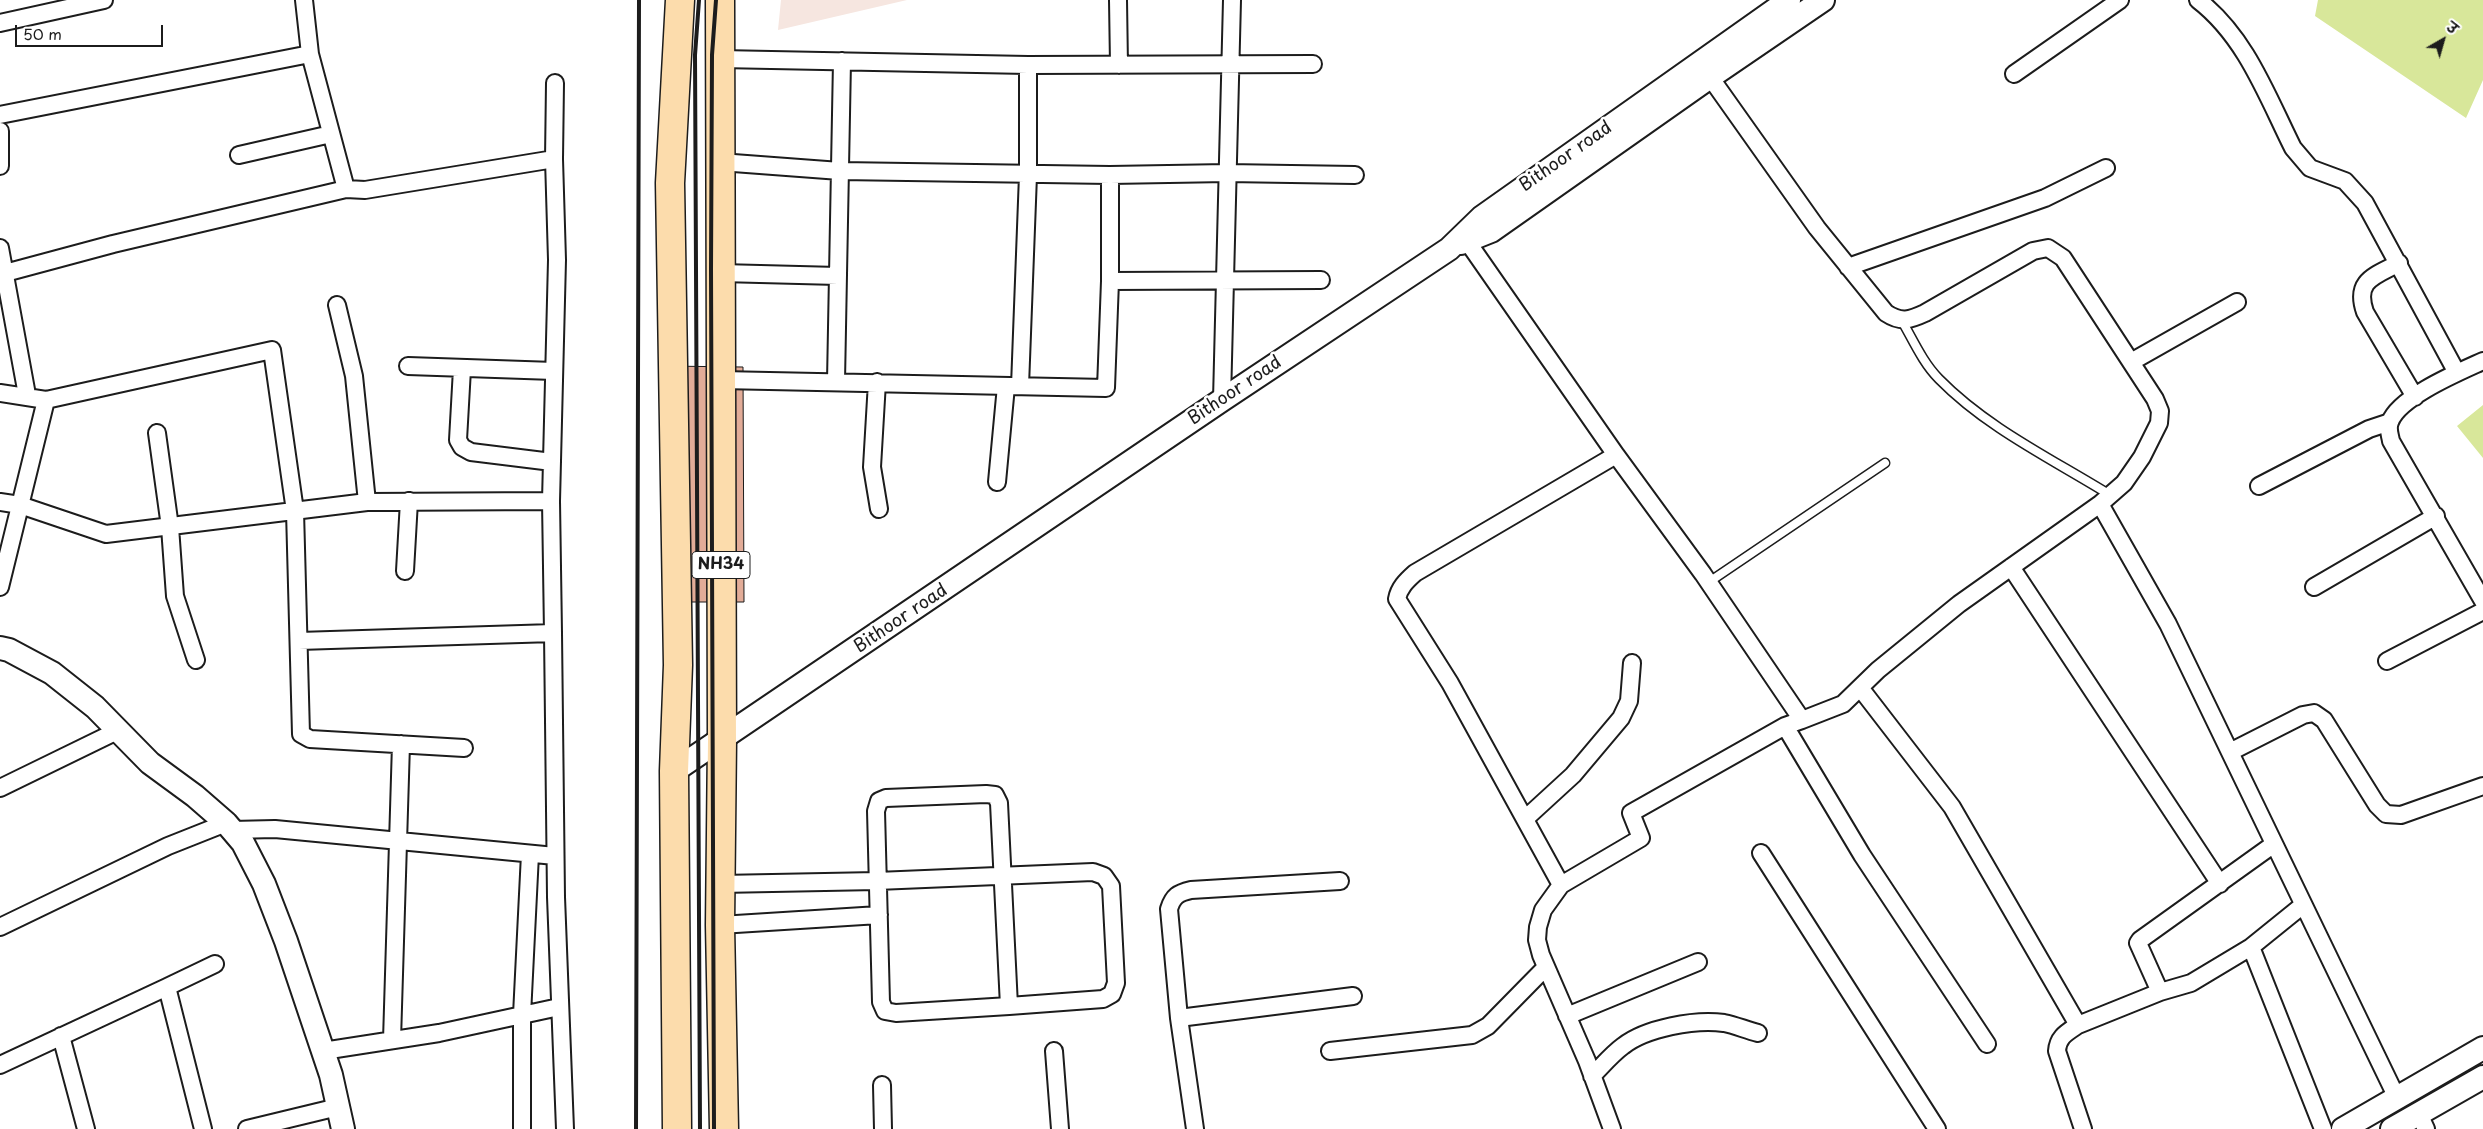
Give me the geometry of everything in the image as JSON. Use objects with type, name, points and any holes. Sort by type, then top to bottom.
[{"type":"highway","name":"NH34","points":[[677,1129],[674,771],[678,665],[670,183],[680,0]]},
{"type":"highway","name":"NH34","points":[[720,0],[722,740],[720,925],[724,1129]]},
{"type":"street","points":[[0,23],[104,0]]},
{"type":"street","points":[[304,0],[310,54],[346,189]]},
{"type":"street","points":[[1118,0],[1119,65]]},
{"type":"street","points":[[1222,400],[1223,282],[1232,0]]},
{"type":"street","name":"Bithoor road","points":[[674,771],[1222,400],[1458,245],[1482,217],[1789,0]]},
{"type":"street","points":[[1802,720],[1708,582],[1616,455],[1458,245],[1491,231],[1823,0]]},
{"type":"street","points":[[2014,74],[2120,0]]},
{"type":"street","points":[[2198,0],[2224,22],[2244,50],[2293,148],[2302,161],[2310,168],[2345,181],[2355,189],[2365,203],[2457,373]]},
{"type":"street","points":[[0,115],[310,54]]},
{"type":"street","points":[[720,59],[1028,65],[1313,64]]},
{"type":"street","points":[[836,381],[842,61]]},
{"type":"street","points":[[998,482],[1013,386],[1028,175],[1028,65]]},
{"type":"street","points":[[1612,1129],[1546,967],[1537,940],[1538,927],[1544,910],[1561,885],[1641,838],[1631,813],[1785,726],[1832,710],[1843,704],[1861,689],[1878,670],[1959,604],[2105,500],[2134,470],[2159,423],[2160,412],[2155,399],[2063,258],[2048,248],[2033,250],[1926,313],[1902,321],[1886,313],[1817,228],[1710,77]]},
{"type":"street","points":[[555,83],[554,159],[557,260],[551,500],[559,1007],[565,1129]]},
{"type":"street","points":[[0,131],[0,166]]},
{"type":"street","points":[[239,155],[331,134]]},
{"type":"street","points":[[5,273],[123,242],[346,189],[365,190],[554,159]]},
{"type":"street","points":[[720,162],[840,171],[1028,175],[1227,173],[1355,175]]},
{"type":"street","points":[[1848,267],[2045,198],[2106,168]]},
{"type":"street","points":[[721,380],[1106,388],[1110,281],[1110,175]]},
{"type":"street","points":[[0,248],[27,395]]},
{"type":"street","points":[[2399,263],[2369,280],[2361,291],[2360,298],[2365,312],[2415,397]]},
{"type":"street","points":[[721,273],[838,276]]},
{"type":"street","points":[[1110,281],[1223,282],[1321,280]]},
{"type":"street","points":[[2131,362],[2237,302]]},
{"type":"street","points":[[337,304],[354,376],[367,502]]},
{"type":"street","points":[[0,393],[27,395],[46,400],[272,350],[295,511],[300,731],[303,737],[310,739],[464,748]]},
{"type":"street","points":[[2483,362],[2457,373],[2415,397],[2395,412],[2388,430],[2391,441],[2436,516],[2483,601]]},
{"type":"street","points":[[408,366],[554,371]]},
{"type":"street","points":[[462,369],[458,440],[462,447],[471,452],[552,462]]},
{"type":"street","points":[[877,382],[872,467],[879,509]]},
{"type":"street","points":[[0,587],[46,400]]},
{"type":"street","points":[[2259,486],[2369,429],[2390,422]]},
{"type":"street","points":[[158,433],[170,527],[175,596],[196,660]]},
{"type":"street","points":[[1561,885],[1450,683],[1397,599],[1398,592],[1415,573],[1616,455]]},
{"type":"street","points":[[0,502],[20,505],[106,534],[367,502],[551,500]]},
{"type":"street","points":[[2105,500],[2168,624],[2302,905],[2397,1098]]},
{"type":"street","points":[[405,571],[409,502]]},
{"type":"street","points":[[2314,588],[2436,516]]},
{"type":"street","points":[[2011,567],[2220,884]]},
{"type":"street","points":[[2387,661],[2483,611]]},
{"type":"street","points":[[299,641],[553,633]]},
{"type":"street","points":[[0,648],[9,650],[52,673],[95,706],[117,731],[150,763],[195,796],[229,826],[243,843],[264,884],[286,941],[323,1051],[341,1118],[247,1129]]},
{"type":"street","points":[[1525,819],[1573,775],[1621,718],[1629,701],[1632,662]]},
{"type":"street","points":[[1861,689],[1952,807],[2078,1025]]},
{"type":"street","points":[[2230,752],[2303,715],[2314,713],[2324,720],[2377,805],[2386,814],[2401,815],[2483,786]]},
{"type":"street","points":[[1785,726],[1862,855],[1987,1044]]},
{"type":"street","points":[[0,788],[117,731]]},
{"type":"street","points":[[392,1040],[401,744]]},
{"type":"street","points":[[720,884],[877,881],[1001,875],[1093,872],[1104,876],[1111,886],[1116,983],[1112,994],[1103,999],[1009,1006],[896,1013],[885,1011],[881,1002],[877,881],[876,810],[879,801],[886,798],[950,795],[986,794],[995,796],[999,803],[1001,875],[1009,1006]]},
{"type":"street","points":[[0,927],[168,846],[229,826],[556,856]]},
{"type":"street","points":[[2160,992],[2138,943],[2143,937],[2274,844]]},
{"type":"street","points":[[1761,853],[1937,1129]]},
{"type":"street","points":[[522,1129],[522,1015],[530,854]]},
{"type":"street","points":[[1195,1129],[1179,1018],[1169,908],[1175,896],[1191,890],[1340,881]]},
{"type":"street","points":[[2083,1129],[2057,1051],[2059,1040],[2064,1034],[2078,1025],[2160,992],[2191,983],[2251,946],[2302,905]]},
{"type":"street","points":[[720,925],[879,916]]},
{"type":"street","points":[[2251,946],[2323,1129]]},
{"type":"street","points":[[1567,1016],[1698,962]]},
{"type":"street","points":[[0,1065],[215,964]]},
{"type":"street","points":[[1330,1051],[1472,1035],[1488,1026],[1546,967]]},
{"type":"street","points":[[167,987],[203,1129]]},
{"type":"street","points":[[1179,1018],[1353,996]]},
{"type":"street","points":[[323,1051],[439,1033],[559,1007]]},
{"type":"street","points":[[1592,1076],[1622,1046],[1650,1032],[1682,1024],[1704,1022],[1724,1023],[1758,1033]]},
{"type":"street","points":[[61,1036],[86,1129]]},
{"type":"street","points":[[2343,1129],[2483,1048]]},
{"type":"street","points":[[1054,1051],[1060,1129]]},
{"type":"street","points":[[2392,1129],[2422,1121],[2483,1077]]},
{"type":"street","points":[[882,1085],[883,1129]]},
{"type":"lane","points":[[1902,321],[1927,365],[1954,392],[2007,433],[2105,500]]},
{"type":"lane","points":[[1708,582],[1885,463]]},
{"type":"shaded area","points":[[781,0],[907,0],[778,30]]},
{"type":"green space","points":[[2318,0],[2483,0],[2483,80],[2466,118],[2315,16]]},
{"type":"green space","points":[[2483,405],[2483,458],[2457,426]]},
{"type":"building","points":[[663,366],[743,367],[744,602],[664,602]]},
{"type":"railway","points":[[636,1129],[639,0]]},
{"type":"railway","points":[[699,0],[695,55],[700,1129]]},
{"type":"railway","points":[[714,1129],[711,269],[712,55],[716,0]]}]
